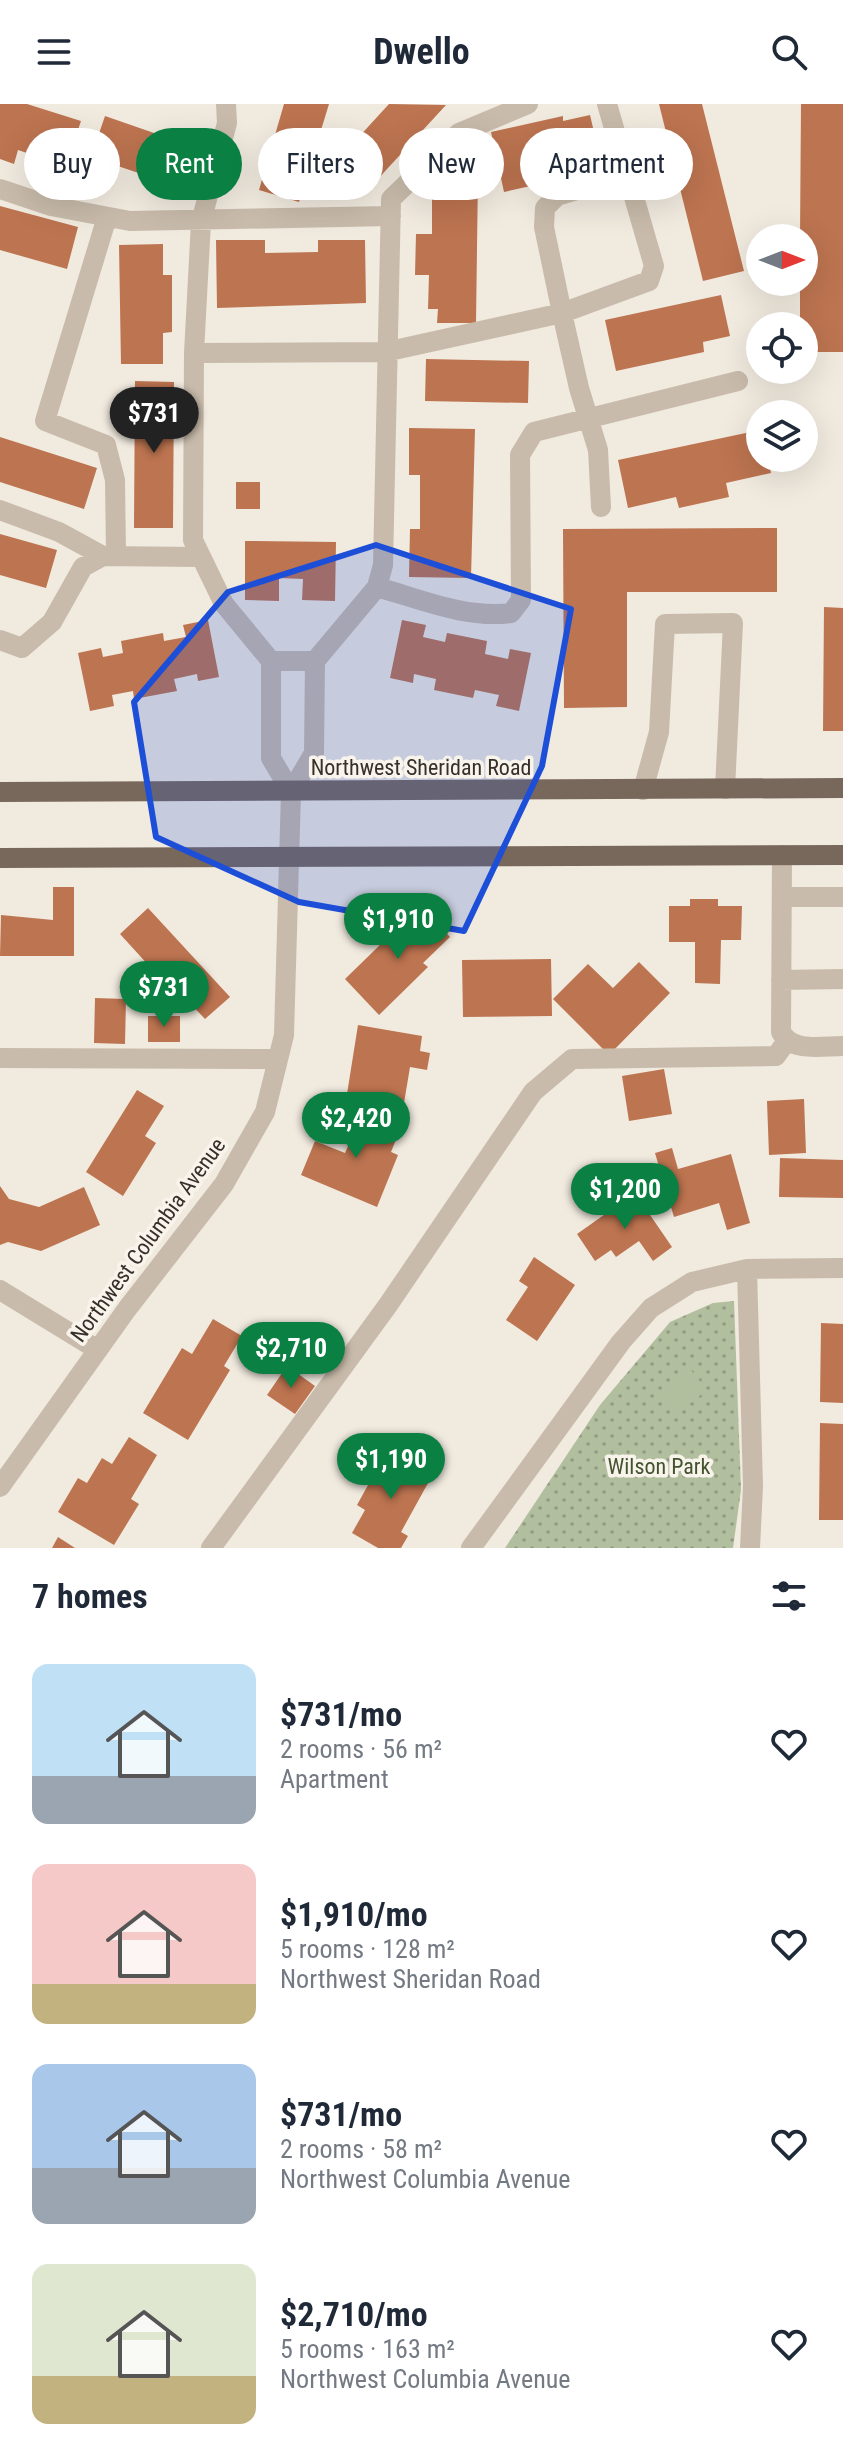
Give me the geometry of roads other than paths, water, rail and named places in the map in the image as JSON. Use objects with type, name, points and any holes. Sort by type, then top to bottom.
[{"type":"main road","name":"Northwest Sheridan Road","points":[[0,792],[843,788]]},
{"type":"main road","points":[[0,858],[843,855]]},
{"type":"street","points":[[226,104],[227,123],[201,222],[194,353],[193,540],[198,557],[224,604],[271,661],[271,758],[291,792],[314,753],[315,661],[377,587],[383,565],[385,352],[391,199],[459,133],[528,104]]},
{"type":"street","points":[[607,104],[614,128]]},
{"type":"street","points":[[0,189],[51,206],[130,221],[391,216]]},
{"type":"street","points":[[553,200],[545,208],[544,227],[562,313],[598,450],[601,507]]},
{"type":"street","points":[[194,353],[385,352],[562,313],[649,281],[654,266],[635,200]]},
{"type":"street","points":[[107,217],[45,421],[106,445],[115,480],[109,556]]},
{"type":"street","points":[[377,587],[463,611],[490,616],[511,613],[521,600],[520,455],[534,432],[738,381]]},
{"type":"street","points":[[0,510],[59,532],[109,556]]},
{"type":"street","points":[[0,640],[22,648],[52,622],[83,567],[109,556],[198,557]]},
{"type":"street","points":[[643,790],[659,732],[665,624],[733,623],[725,789]]},
{"type":"street","points":[[271,661],[315,661]]},
{"type":"street","name":"Northwest Columbia Avenue","points":[[0,1487],[98,1350],[224,1184],[265,1112],[284,1035],[291,792]]},
{"type":"street","points":[[782,855],[781,1032],[786,1042],[798,1047],[843,1046]]},
{"type":"street","points":[[782,897],[843,897]]},
{"type":"street","points":[[781,980],[843,979]]},
{"type":"street","points":[[211,1548],[388,1305],[533,1092],[572,1059],[776,1056],[786,1042]]},
{"type":"street","points":[[0,1058],[278,1059]]},
{"type":"street","points":[[471,1548],[621,1342],[651,1308],[692,1282],[747,1269],[843,1268]]},
{"type":"street","points":[[747,1269],[753,1486],[750,1548]]},
{"type":"street","points":[[0,1290],[98,1350]]},
{"type":"park label","name":"Wilson Park","points":[[659,1466]]}]
